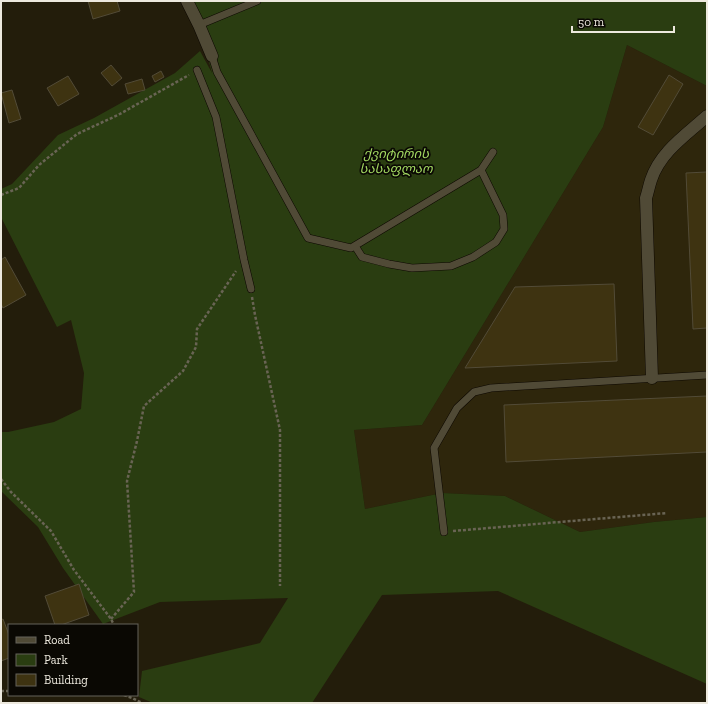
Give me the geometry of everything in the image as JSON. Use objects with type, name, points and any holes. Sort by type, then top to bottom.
[{"type":"street","points":[[186,1],[199,25],[212,56]]},
{"type":"street","points":[[652,378],[646,198],[650,180],[658,165],[670,149],[707,116]]},
{"type":"lane","points":[[199,25],[257,1]]},
{"type":"lane","points":[[212,56],[216,72],[308,238],[351,248],[481,170],[493,152]]},
{"type":"lane","points":[[197,70],[216,117],[244,260],[251,288]]},
{"type":"lane","points":[[355,246],[362,257],[412,268],[451,266],[473,257],[496,242],[504,229],[503,215],[481,170]]},
{"type":"lane","points":[[444,532],[434,448],[457,408],[474,392],[491,388],[707,375]]},
{"type":"path","points":[[1,195],[19,188],[39,165],[78,134],[118,115],[197,70]]},
{"type":"path","points":[[111,619],[134,592],[127,481],[144,406],[183,371],[196,347],[197,328],[244,260]]},
{"type":"path","points":[[251,288],[255,315],[280,430],[280,586]]},
{"type":"path","points":[[1,479],[11,492],[51,531],[74,570],[114,624]]},
{"type":"path","points":[[444,532],[667,512]]},
{"type":"path","points":[[132,696],[142,703]]},
{"type":"shaded area","points":[[627,45],[707,86],[707,517],[654,522],[580,532],[505,496],[442,493],[365,509],[354,430],[422,425],[603,127]]},
{"type":"green space","name":"ქვიტირის სასაფლაო","points":[[188,1],[707,1],[707,86],[627,45],[603,127],[422,425],[354,430],[365,509],[442,493],[505,496],[580,532],[654,522],[707,517],[707,684],[498,591],[382,595],[312,703],[153,703],[139,697],[142,671],[260,643],[288,598],[160,602],[103,624],[63,568],[38,527],[1,491],[1,432],[8,432],[54,422],[81,409],[84,373],[71,320],[57,327],[1,217],[1,189],[12,184],[58,135],[94,118],[175,73],[200,51],[212,73],[199,25]]},
{"type":"building","points":[[88,1],[117,1],[120,11],[93,19]]},
{"type":"building","points":[[111,65],[122,78],[112,86],[101,73]]},
{"type":"building","points":[[161,71],[164,77],[155,82],[152,76]]},
{"type":"building","points":[[669,75],[683,84],[653,135],[638,127]]},
{"type":"building","points":[[68,76],[79,94],[58,106],[47,88]]},
{"type":"building","points":[[142,79],[145,90],[128,94],[125,84]]},
{"type":"building","points":[[12,90],[21,119],[9,123],[1,93]]},
{"type":"building","points":[[707,172],[707,328],[693,329],[686,173]]},
{"type":"building","points":[[5,257],[26,295],[3,308],[1,304],[1,260]]},
{"type":"building","points":[[614,284],[617,361],[465,368],[515,287]]},
{"type":"building","points":[[707,396],[707,452],[506,462],[504,405]]},
{"type":"building","points":[[79,584],[89,615],[64,624],[55,624],[45,596]]},
{"type":"building","points":[[3,619],[8,632],[8,658],[1,661],[1,620]]}]
